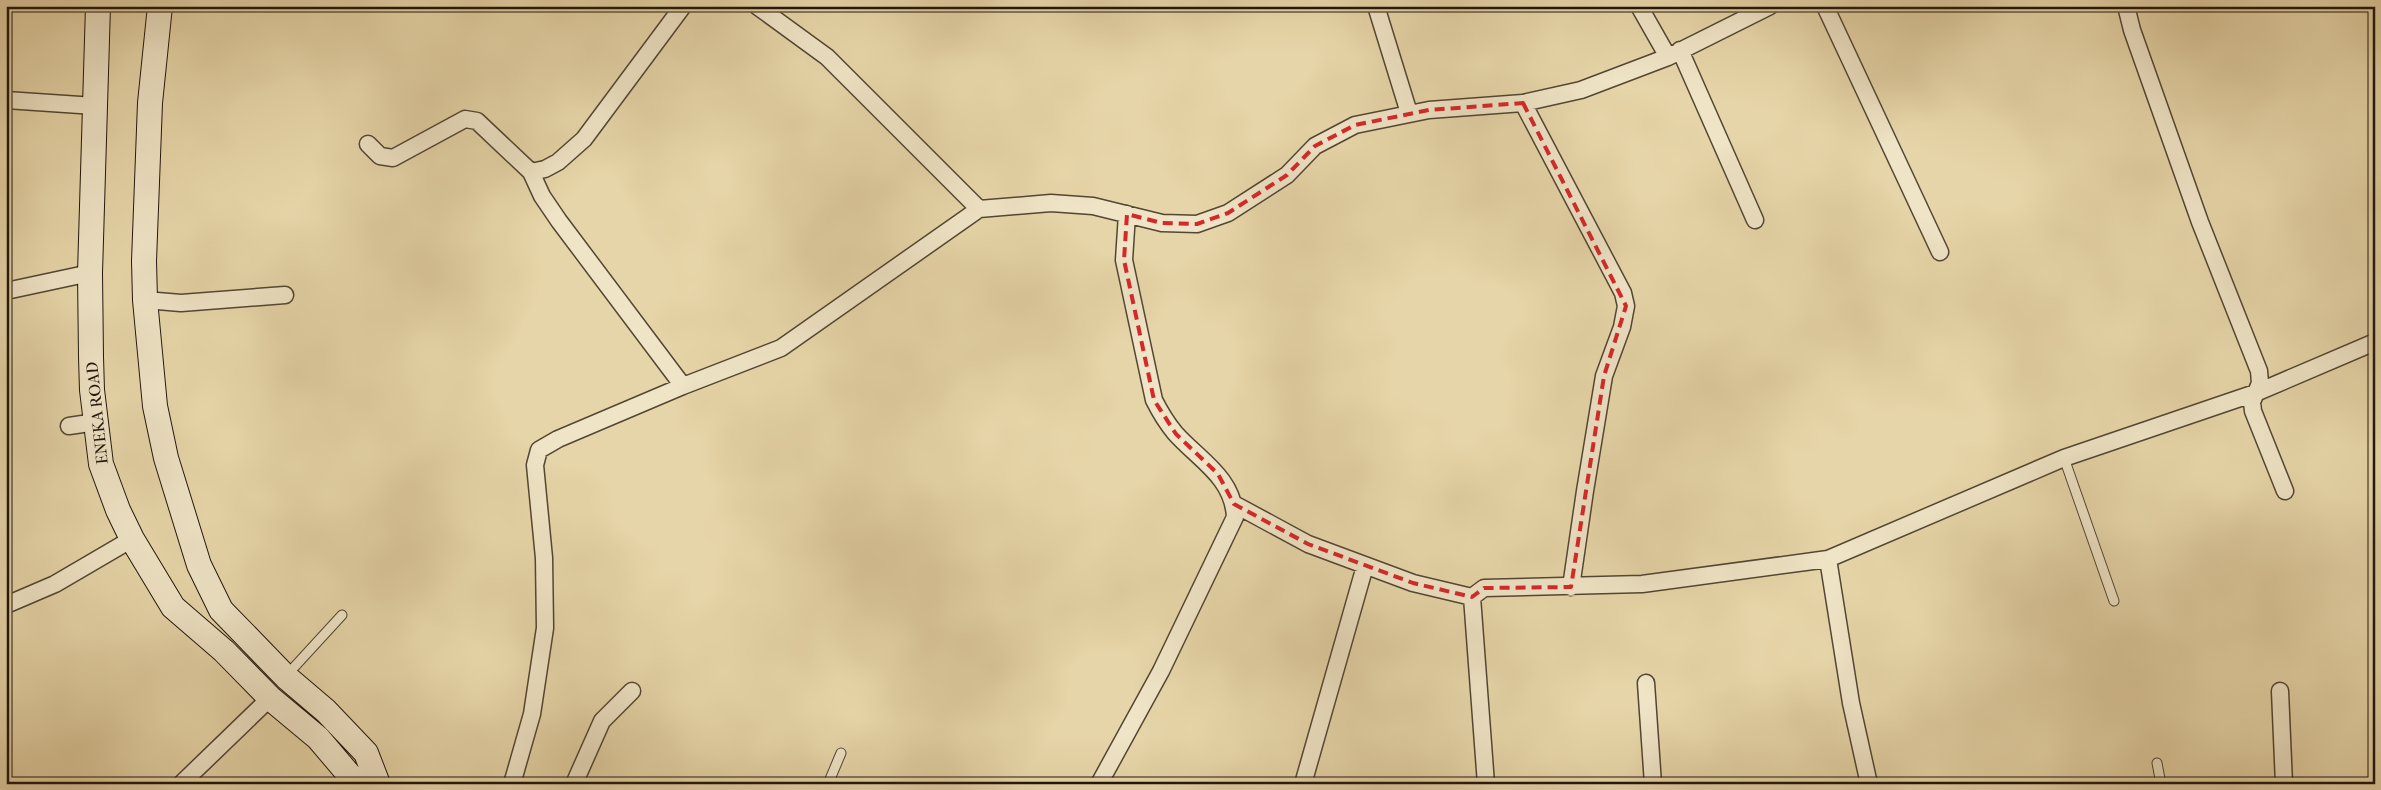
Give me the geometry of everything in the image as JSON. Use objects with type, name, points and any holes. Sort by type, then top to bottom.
[{"type":"main road","name":"ENEKA ROAD","points":[[98,6],[90,272],[91,373],[101,464],[118,510],[132,539],[173,607],[224,651],[270,698],[318,738],[356,784]]},
{"type":"main road","points":[[160,6],[150,103],[145,300],[155,406],[166,458],[199,565],[220,610],[286,677],[326,711],[366,753],[378,784]]},
{"type":"street","points":[[531,172],[545,169],[558,162],[584,139],[683,6]]},
{"type":"street","points":[[757,6],[827,57],[979,209]]},
{"type":"street","points":[[1376,6],[1409,113]]},
{"type":"street","points":[[1639,6],[1674,53],[1754,220]]},
{"type":"street","points":[[512,784],[532,714],[545,628],[544,558],[535,465],[539,450],[558,439],[683,386],[781,348],[979,209],[1051,203],[1093,206],[1162,223],[1197,224],[1228,213],[1287,175],[1315,146],[1355,125],[1409,113],[1523,103],[1581,90],[1674,53],[1770,6]]},
{"type":"street","points":[[1825,6],[1940,252]]},
{"type":"street","points":[[2126,6],[2136,40],[2200,222],[2259,371],[2258,392],[2252,402],[2253,411],[2285,491]]},
{"type":"street","points":[[6,100],[95,106]]},
{"type":"street","points":[[1523,103],[1623,293],[1626,306],[1622,327],[1604,376],[1585,491],[1572,587]]},
{"type":"street","points":[[368,144],[380,156],[394,158],[465,119],[477,121],[531,172],[542,196],[559,221],[683,386]]},
{"type":"street","points":[[1099,784],[1161,671],[1235,517],[1231,494],[1218,474],[1176,434],[1162,416],[1154,400],[1124,260],[1127,214]]},
{"type":"street","points":[[6,291],[90,272]]},
{"type":"street","points":[[145,300],[180,303],[284,295]]},
{"type":"street","points":[[1472,598],[1484,588],[1642,584],[1828,558],[2064,458],[2258,392],[2375,342]]},
{"type":"street","points":[[69,426],[96,422]]},
{"type":"street","points":[[1234,504],[1308,544],[1413,583],[1472,598]]},
{"type":"street","points":[[6,605],[55,584],[132,539]]},
{"type":"street","points":[[1828,558],[1851,703],[1869,784]]},
{"type":"street","points":[[1303,784],[1365,566]]},
{"type":"street","points":[[1472,598],[1486,784]]},
{"type":"street","points":[[1646,683],[1654,784]]},
{"type":"street","points":[[574,784],[602,721],[632,691]]},
{"type":"street","points":[[2280,691],[2284,784]]},
{"type":"street","points":[[181,784],[270,698]]},
{"type":"lane","points":[[2064,458],[2114,601]]},
{"type":"lane","points":[[286,677],[342,616]]},
{"type":"lane","points":[[828,784],[841,753]]},
{"type":"lane","points":[[2157,763],[2161,784]]},
{"type":"highlighted area","points":[[1523,103],[1626,306],[1604,376],[1571,587],[1484,588],[1472,597],[1413,583],[1308,544],[1234,504],[1218,474],[1176,434],[1154,400],[1124,260],[1127,214],[1162,223],[1197,224],[1228,213],[1287,175],[1315,146],[1355,125],[1429,110]]}]
